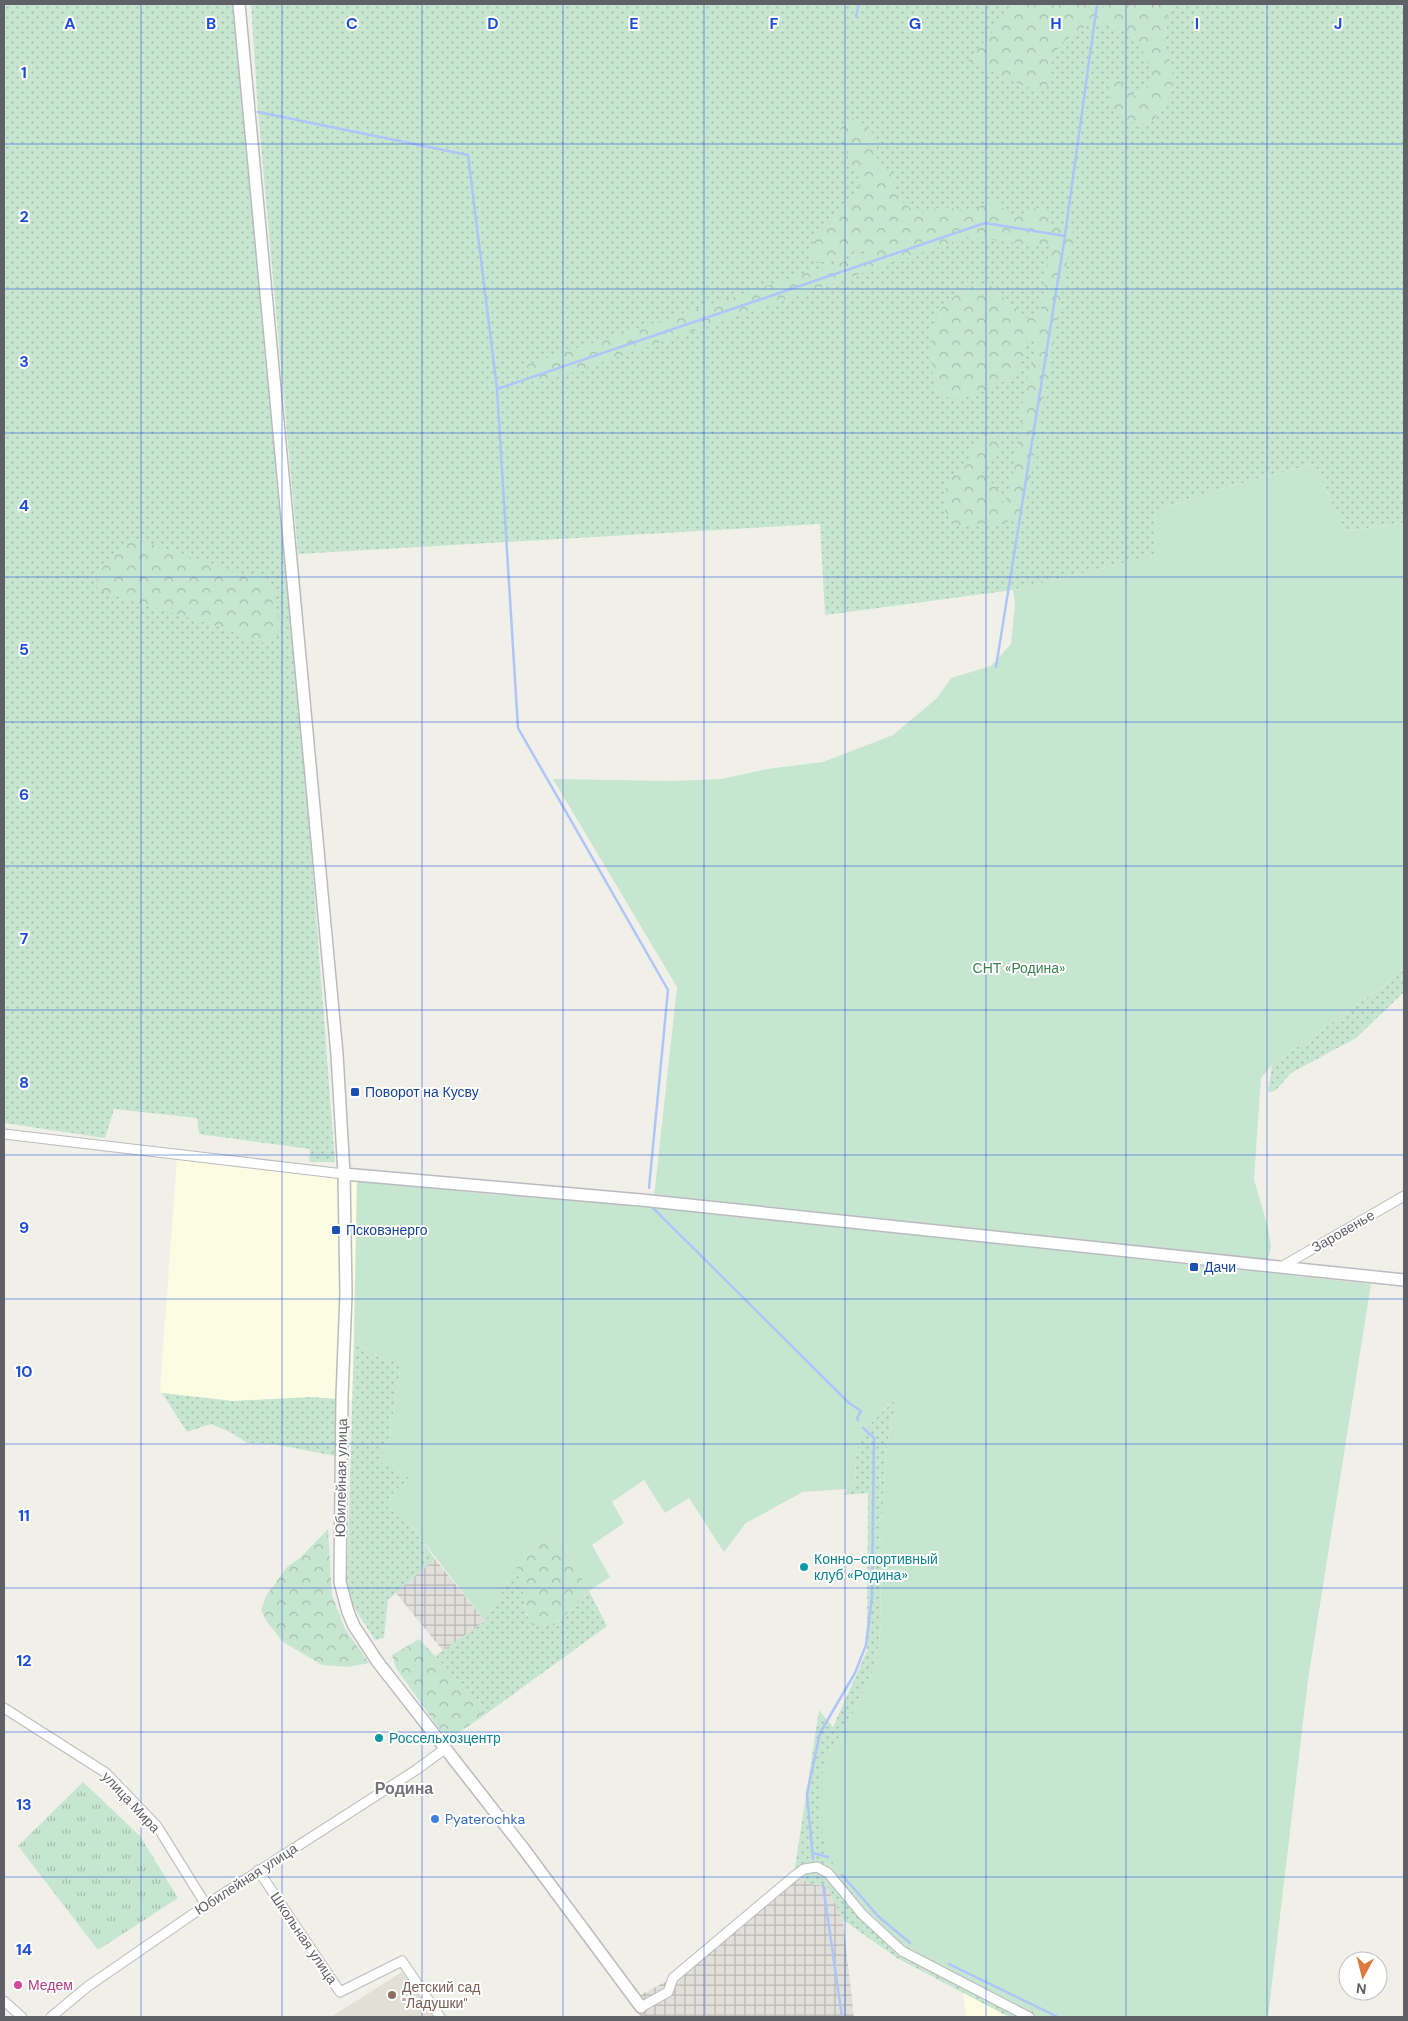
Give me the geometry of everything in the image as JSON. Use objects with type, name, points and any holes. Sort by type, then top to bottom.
[{"type":"street","name":"Юбилейная улица","points":[[239,4],[337,1054],[344,1174],[346,1294],[340,1582],[354,1626],[378,1661],[523,1848],[641,2007]]},
{"type":"street","points":[[4,1134],[344,1174],[656,1202],[926,1232],[1404,1280]]},
{"type":"street","name":"Заровенье","points":[[1281,1267],[1404,1196]]},
{"type":"street","name":"улица Мира","points":[[4,1708],[106,1773],[157,1826],[206,1905]]},
{"type":"street","name":"Юбилейная улица","points":[[51,2017],[87,1987],[206,1905],[408,1775],[446,1748]]},
{"type":"street","points":[[641,2007],[668,1992],[672,1978],[804,1869],[817,1867],[828,1872],[862,1914],[902,1951],[1029,2017]]},
{"type":"street","name":"Школьная улица","points":[[258,1870],[340,1992],[402,1961],[440,2017]]},
{"type":"street","points":[[4,2001],[22,2017]]},
{"type":"shaded area","points":[[177,1158],[357,1179],[352,1400],[313,1397],[233,1401],[162,1393],[160,1390]]},
{"type":"shaded area","points":[[435,1559],[485,1621],[444,1652],[395,1592]]},
{"type":"shaded area","points":[[794,1874],[810,1884],[827,1886],[843,1920],[854,2017],[641,2017],[631,2004],[644,1993],[669,1980]]},
{"type":"shaded area","name":"Детский сад \"Ладушки\"","points":[[402,1972],[434,2017],[331,2017]]},
{"type":"shaded area","points":[[963,1992],[1009,2017],[966,2017]]},
{"type":"green space","points":[[4,4],[233,4],[307,797],[335,1162],[309,1162],[310,1149],[199,1134],[197,1118],[114,1109],[105,1138],[4,1123]]},
{"type":"green space","points":[[251,4],[1404,4],[1404,523],[1345,531],[1314,464],[1231,486],[1154,511],[1157,555],[1013,590],[825,615],[820,524],[298,554],[258,112]]},
{"type":"green space","points":[[1016,4],[1083,4],[1092,10],[1111,4],[1169,4],[1165,42],[1174,78],[1171,94],[1152,122],[1135,125],[1110,107],[1111,74],[1135,96],[1148,87],[1150,69],[1138,39],[1125,30],[1091,23],[1070,37],[1058,48],[1054,55],[1047,88],[1031,89],[968,61]]},
{"type":"green space","points":[[854,118],[868,128],[875,138],[877,166],[891,173],[898,197],[918,213],[941,207],[974,211],[987,201],[995,199],[1002,204],[1004,212],[1018,215],[1037,208],[1048,214],[1050,230],[1061,226],[1072,231],[1075,239],[1068,256],[1023,522],[1009,521],[1001,525],[984,523],[966,526],[957,525],[945,512],[944,495],[948,478],[967,463],[977,440],[983,434],[991,433],[998,438],[998,448],[989,465],[982,472],[999,490],[999,498],[1005,503],[1013,476],[1024,392],[1036,349],[1036,332],[1029,341],[1017,371],[1011,377],[975,394],[961,398],[940,395],[933,379],[930,335],[940,310],[945,304],[965,288],[981,284],[997,287],[1002,296],[1024,318],[1040,316],[1050,247],[968,237],[562,376],[532,381],[523,366],[870,252],[867,248],[859,249],[835,260],[816,263],[811,256],[816,231],[860,192],[858,175],[849,159],[840,127]]},
{"type":"green space","name":"СНТ «Родина»","points":[[1314,464],[1345,531],[1404,523],[1404,968],[1382,987],[1272,1065],[1261,1078],[1254,1179],[1268,1228],[1271,1247],[1268,1258],[1260,1260],[654,1197],[677,987],[553,779],[672,781],[721,779],[767,769],[823,762],[893,735],[937,698],[951,678],[991,666],[1011,644],[1015,604],[1013,590],[1156,555],[1154,511],[1231,486]]},
{"type":"green space","points":[[132,541],[146,542],[232,572],[258,576],[274,592],[280,631],[276,640],[269,643],[254,642],[226,629],[103,592],[97,587],[99,574],[112,557]]},
{"type":"green space","points":[[1404,968],[1404,992],[1356,1038],[1291,1073],[1275,1091],[1268,1092],[1272,1065],[1382,987]]},
{"type":"green space","points":[[357,1179],[488,1194],[620,1203],[1371,1284],[1308,1680],[1268,2017],[1045,2017],[948,1971],[901,1945],[867,1910],[843,1881],[830,1858],[822,1833],[819,1804],[824,1760],[844,1731],[877,1662],[881,1622],[880,1569],[885,1463],[890,1424],[899,1396],[873,1420],[863,1435],[856,1455],[855,1483],[847,1489],[803,1492],[746,1523],[724,1552],[689,1498],[665,1513],[644,1480],[612,1502],[624,1523],[592,1545],[610,1577],[589,1591],[560,1539],[543,1542],[526,1551],[485,1621],[415,1531],[387,1506],[395,1490],[411,1479],[380,1462],[382,1449],[389,1439],[401,1364],[383,1359],[354,1343]]},
{"type":"green space","points":[[354,1343],[383,1359],[401,1363],[389,1439],[382,1449],[411,1479],[395,1490],[387,1506],[415,1531],[435,1559],[388,1600],[384,1638],[375,1640],[349,1600],[347,1581]]},
{"type":"green space","points":[[162,1393],[233,1401],[313,1397],[336,1399],[335,1456],[273,1444],[247,1443],[232,1433],[211,1424],[187,1432]]},
{"type":"green space","points":[[900,1395],[890,1424],[885,1463],[880,1569],[881,1622],[877,1662],[844,1731],[824,1760],[843,1881],[867,1910],[901,1945],[948,1971],[1045,2017],[1009,2017],[897,1958],[843,1920],[827,1886],[810,1884],[794,1874],[819,1710],[833,1727],[867,1651],[868,1493],[844,1495],[847,1489],[855,1483],[857,1451],[863,1434],[874,1420]]},
{"type":"green space","points":[[328,1529],[332,1595],[345,1629],[369,1663],[348,1667],[322,1665],[283,1642],[267,1622],[261,1610],[266,1596],[287,1567],[301,1557]]},
{"type":"green space","points":[[560,1539],[589,1591],[554,1625],[532,1625],[526,1611],[517,1565],[526,1551],[543,1542]]},
{"type":"green space","points":[[517,1565],[521,1576],[527,1616],[537,1623],[554,1625],[589,1591],[607,1626],[482,1717],[481,1704],[435,1656],[485,1621]]},
{"type":"green space","points":[[419,1639],[481,1704],[482,1717],[452,1737],[440,1730],[396,1668],[392,1655]]},
{"type":"green space","points":[[83,1782],[140,1836],[178,1898],[98,1950],[18,1846]]},
{"type":"waterway","points":[[856,16],[859,4]]},
{"type":"waterway","points":[[1065,235],[1097,4]]},
{"type":"waterway","points":[[258,112],[468,155],[497,389],[518,728],[668,990],[649,1188]]},
{"type":"waterway","points":[[497,389],[985,223],[1065,236],[996,667]]},
{"type":"waterway","points":[[650,1205],[849,1403],[861,1411],[857,1418],[858,1420]]},
{"type":"waterway","points":[[813,1859],[807,1794],[820,1733],[855,1673],[866,1645],[872,1596],[874,1438],[863,1428]]},
{"type":"waterway","points":[[813,1853],[828,1857]]},
{"type":"waterway","points":[[842,1875],[878,1916],[910,1943]]},
{"type":"waterway","points":[[823,1885],[842,2017]]},
{"type":"waterway","points":[[949,1964],[1058,2017]]},
{"type":"place","name":"Поворот на Кусву","points":[[355,1092]]},
{"type":"place","name":"Псковэнерго","points":[[336,1230]]},
{"type":"place","name":"Дачи","points":[[1194,1267]]},
{"type":"place","name":"Конно-спортивный клуб «Родина»","points":[[804,1567]]},
{"type":"place","name":"Россельхозцентр","points":[[379,1738]]},
{"type":"place","name":"Pyaterochka","points":[[435,1819]]},
{"type":"place","name":"Медем","points":[[18,1985]]},
{"type":"place","name":"Детский сад \"Ладушки\"","points":[[392,1995]]},
{"type":"district","name":"Родина","points":[[404,1788]]}]
